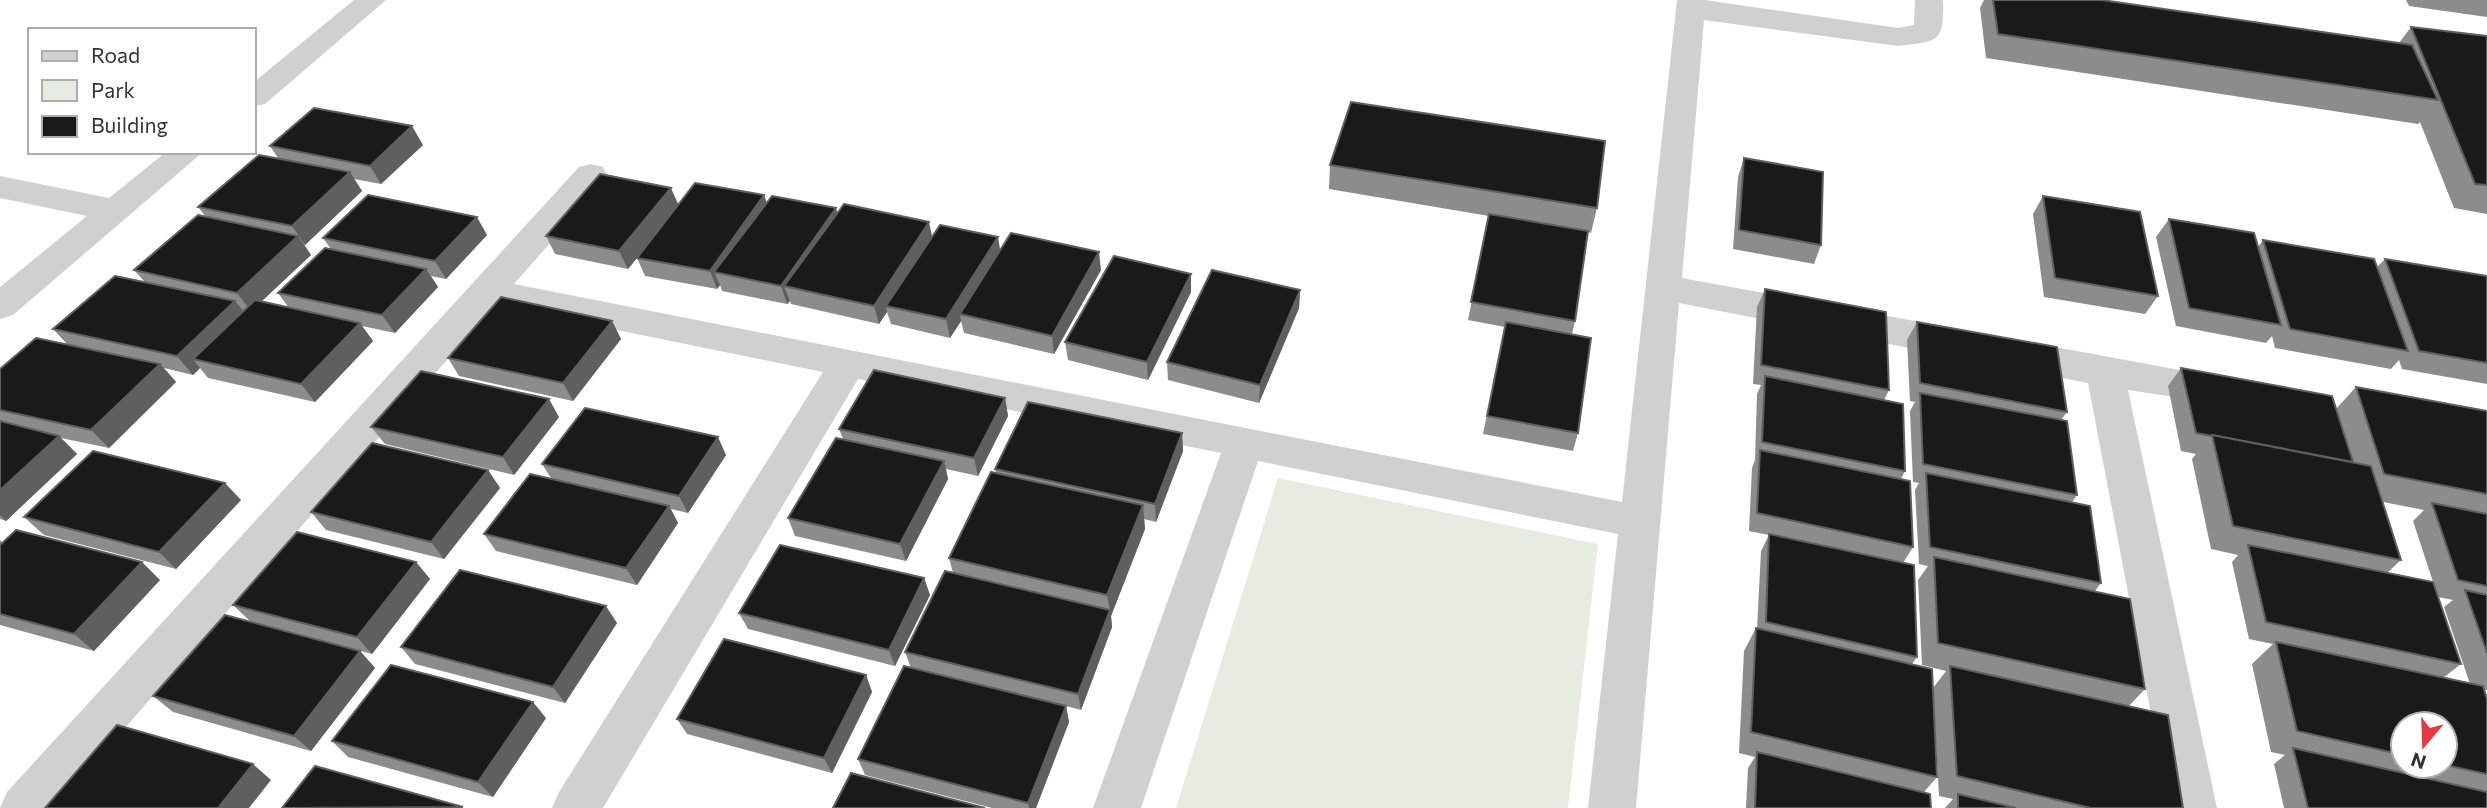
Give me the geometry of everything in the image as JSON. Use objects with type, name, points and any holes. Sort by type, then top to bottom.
[{"type":"street","points":[[256,95],[372,0]]},
{"type":"street","points":[[1612,808],[1690,4],[1898,37],[1917,35],[1929,29],[1929,0]]},
{"type":"street","points":[[0,306],[185,154]]},
{"type":"street","points":[[24,808],[591,175]]},
{"type":"street","points":[[0,187],[116,211]]},
{"type":"street","points":[[1662,287],[2105,372],[2255,395]]},
{"type":"street","points":[[487,291],[1639,522]]},
{"type":"street","points":[[576,808],[848,363]]},
{"type":"street","points":[[2105,372],[2193,808]]},
{"type":"street","points":[[1117,808],[1244,443]]},
{"type":"green space","points":[[1278,478],[1598,544],[1568,808],[1176,808]]},
{"type":"building","points":[[1993,0],[2102,0],[2412,45],[2438,100],[1998,34]]},
{"type":"building","points":[[2411,27],[2487,36],[2487,185],[2475,184]]},
{"type":"building","points":[[1351,102],[1605,141],[1597,208],[1330,165]]},
{"type":"building","points":[[314,108],[412,126],[370,166],[270,146]]},
{"type":"building","points":[[259,155],[350,172],[292,226],[198,207]]},
{"type":"building","points":[[1744,158],[1823,172],[1821,245],[1739,230]]},
{"type":"building","points":[[600,174],[671,188],[619,251],[546,236]]},
{"type":"building","points":[[695,183],[764,195],[710,271],[637,258]]},
{"type":"building","points":[[368,195],[477,217],[435,261],[323,238]]},
{"type":"building","points":[[772,196],[836,208],[781,286],[714,272]]},
{"type":"building","points":[[2043,196],[2140,212],[2158,296],[2055,278]]},
{"type":"building","points":[[844,204],[929,222],[874,306],[784,286]]},
{"type":"building","points":[[1489,214],[1588,231],[1575,321],[1471,302]]},
{"type":"building","points":[[198,215],[298,236],[237,293],[134,270]]},
{"type":"building","points":[[2169,219],[2254,233],[2281,325],[2189,308]]},
{"type":"building","points":[[940,225],[998,237],[946,319],[886,306]]},
{"type":"building","points":[[1011,233],[1099,252],[1052,336],[960,314]]},
{"type":"building","points":[[2263,240],[2374,259],[2408,351],[2290,329]]},
{"type":"building","points":[[325,248],[426,269],[382,315],[278,293]]},
{"type":"building","points":[[1114,256],[1191,274],[1147,362],[1065,342]]},
{"type":"building","points":[[2385,259],[2487,276],[2487,363],[2419,351]]},
{"type":"building","points":[[1212,270],[1300,290],[1260,385],[1167,362]]},
{"type":"building","points":[[115,276],[235,301],[177,356],[53,329]]},
{"type":"building","points":[[1765,289],[1886,312],[1889,390],[1761,365]]},
{"type":"building","points":[[501,297],[612,321],[563,383],[448,358]]},
{"type":"building","points":[[255,300],[360,323],[301,384],[193,359]]},
{"type":"building","points":[[1506,322],[1591,338],[1578,433],[1487,416]]},
{"type":"building","points":[[1917,322],[2057,347],[2067,412],[1920,383]]},
{"type":"building","points":[[36,338],[160,364],[91,430],[0,410],[0,369]]},
{"type":"building","points":[[2181,368],[2332,396],[2353,462],[2196,433]]},
{"type":"building","points":[[874,370],[1005,398],[974,458],[839,429]]},
{"type":"building","points":[[421,371],[549,399],[503,457],[371,427]]},
{"type":"building","points":[[1765,376],[1903,404],[1905,471],[1762,442]]},
{"type":"building","points":[[2356,387],[2487,411],[2487,494],[2384,474]]},
{"type":"building","points":[[1920,393],[2067,421],[2077,495],[1923,464]]},
{"type":"building","points":[[1028,402],[1182,433],[1155,504],[995,469]]},
{"type":"building","points":[[585,408],[718,437],[679,496],[542,464]]},
{"type":"building","points":[[0,421],[59,436],[0,490]]},
{"type":"building","points":[[2212,435],[2371,466],[2401,560],[2233,526]]},
{"type":"building","points":[[836,438],[944,461],[900,544],[788,518]]},
{"type":"building","points":[[372,443],[488,470],[431,542],[311,512]]},
{"type":"building","points":[[1760,450],[1910,481],[1913,547],[1757,513]]},
{"type":"building","points":[[93,451],[225,483],[159,552],[24,517]]},
{"type":"building","points":[[991,472],[1143,505],[1107,595],[949,558]]},
{"type":"building","points":[[1926,473],[2090,506],[2101,583],[1930,547]]},
{"type":"building","points":[[530,474],[669,506],[626,568],[484,534]]},
{"type":"building","points":[[2432,503],[2487,514],[2487,586],[2458,580]]},
{"type":"building","points":[[16,530],[142,562],[74,634],[0,614],[0,545]]},
{"type":"building","points":[[297,532],[416,562],[357,637],[233,605]]},
{"type":"building","points":[[1769,534],[1914,565],[1917,657],[1766,622]]},
{"type":"building","points":[[780,545],[924,578],[889,650],[739,613]]},
{"type":"building","points":[[2248,545],[2433,582],[2461,664],[2266,622]]},
{"type":"building","points":[[1934,557],[2130,599],[2145,689],[1938,643]]},
{"type":"building","points":[[460,570],[606,606],[553,687],[401,647]]},
{"type":"building","points":[[945,571],[1110,610],[1078,694],[905,652]]},
{"type":"building","points":[[2465,590],[2487,595],[2487,653]]},
{"type":"building","points":[[225,615],[360,651],[294,736],[153,696]]},
{"type":"building","points":[[1756,628],[1932,669],[1937,777],[1751,732]]},
{"type":"building","points":[[724,639],[866,675],[824,758],[677,719]]},
{"type":"building","points":[[2276,642],[2483,686],[2487,699],[2487,774],[2459,768],[2459,710],[2389,710],[2389,752],[2297,731]]},
{"type":"building","points":[[391,665],[533,702],[478,782],[332,741]]},
{"type":"building","points":[[904,666],[1066,706],[1028,803],[858,759]]},
{"type":"building","points":[[1950,666],[2168,715],[2183,808],[2091,808],[1957,776]]},
{"type":"building","points":[[117,725],[253,764],[218,808],[45,808]]},
{"type":"building","points":[[2293,748],[2389,770],[2389,780],[2434,780],[2487,792],[2487,808],[2308,808]]},
{"type":"building","points":[[1757,752],[1930,794],[1931,808],[1755,808]]},
{"type":"building","points":[[315,766],[463,807],[282,808]]},
{"type":"building","points":[[851,773],[985,808],[833,808]]},
{"type":"building","points":[[1958,794],[2016,808],[1958,808]]}]
